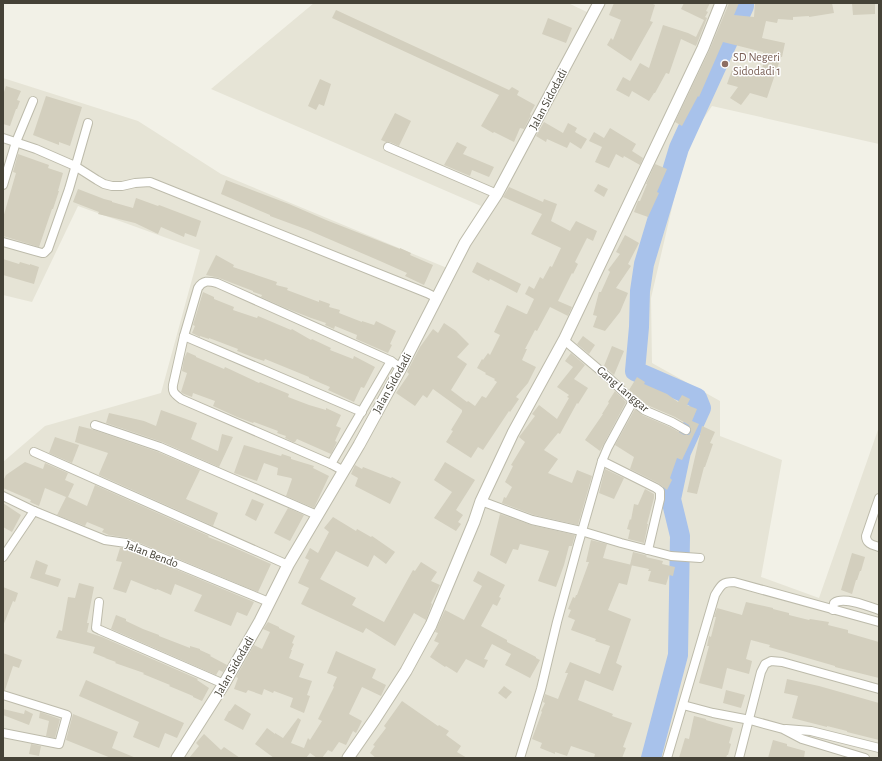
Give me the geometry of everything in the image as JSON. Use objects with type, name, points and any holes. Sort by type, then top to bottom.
[{"type":"street","name":"Jalan Sidodadi","points":[[177,758],[224,684],[260,621],[288,565],[344,471],[396,364],[437,298],[465,243],[496,194],[599,3]]},
{"type":"street","points":[[348,758],[406,671],[431,625],[474,522],[481,501],[512,433],[564,340],[703,48],[721,3]]},
{"type":"street","points":[[3,185],[16,142],[33,101]]},
{"type":"street","points":[[3,242],[42,254],[48,249],[69,189],[88,123]]},
{"type":"street","points":[[3,138],[36,149],[75,166],[104,184],[122,186],[150,182],[437,298]]},
{"type":"street","points":[[388,147],[496,194]]},
{"type":"street","points":[[331,464],[362,412],[396,364],[224,286],[208,281],[204,282],[198,288],[184,336],[172,390],[181,399],[344,471]]},
{"type":"street","points":[[184,336],[362,412]]},
{"type":"street","name":"Gang Langgar","points":[[564,340],[644,410],[672,422],[686,430]]},
{"type":"street","points":[[520,758],[541,689],[581,531],[602,461],[633,401]]},
{"type":"street","points":[[95,425],[160,447],[317,515]]},
{"type":"street","points":[[34,452],[288,565]]},
{"type":"street","points":[[602,461],[660,491],[660,499],[648,550]]},
{"type":"street","name":"Jalan Bendo","points":[[3,496],[34,511],[105,540],[126,543],[269,602]]},
{"type":"street","points":[[879,498],[866,536],[866,541],[879,547]]},
{"type":"street","points":[[481,501],[532,520],[581,531],[671,556],[700,558]]},
{"type":"street","points":[[3,557],[34,511]]},
{"type":"street","points":[[667,758],[715,595],[720,586],[725,582],[734,582],[879,622]]},
{"type":"street","points":[[833,610],[834,603],[844,600],[879,610]]},
{"type":"street","points":[[99,602],[96,628],[224,684]]},
{"type":"street","points":[[739,758],[750,720],[761,672],[765,664],[771,661],[782,662],[879,690]]},
{"type":"street","points":[[3,695],[67,715],[59,744],[3,733]]},
{"type":"street","points":[[683,705],[783,729],[811,731],[879,748]]},
{"type":"street","points":[[783,729],[802,739],[865,758]]},
{"type":"shaded area","points":[[314,3],[568,3],[587,12],[593,3],[879,3],[879,144],[712,106],[687,143],[651,298],[652,363],[720,401],[720,436],[782,460],[761,577],[819,598],[879,427],[879,758],[3,758],[3,462],[45,426],[161,393],[200,250],[78,206],[32,302],[3,295],[3,78],[138,121],[221,174],[447,268],[481,206],[211,89]]},
{"type":"building","points":[[614,3],[651,3],[655,5],[650,21],[653,22],[631,61],[607,45],[611,38],[613,40],[621,20],[609,15]]},
{"type":"building","points":[[684,3],[710,3],[706,11],[708,12],[705,17],[707,18],[696,46],[681,39],[669,74],[666,73],[649,101],[632,91],[629,97],[616,90],[623,77],[630,81],[640,63],[649,68],[663,25],[696,37],[704,20],[681,9]]},
{"type":"building","points":[[729,3],[739,3],[734,15],[754,17],[755,3],[832,3],[834,13],[809,17],[793,17],[793,20],[778,19],[777,23],[766,21],[762,38],[785,43],[782,57],[767,98],[750,93],[741,105],[730,98],[738,87],[727,84],[733,67],[759,76],[767,54],[723,42],[699,97],[698,96],[682,126],[675,122],[709,51]]},
{"type":"building","points":[[852,3],[875,3],[875,14],[853,15]]},
{"type":"building","points":[[336,10],[509,90],[512,87],[519,91],[517,95],[535,105],[524,129],[520,128],[514,142],[481,126],[499,95],[332,18]]},
{"type":"building","points":[[548,18],[572,28],[566,43],[542,34]]},
{"type":"building","points":[[320,79],[331,84],[324,106],[319,104],[316,110],[308,106]]},
{"type":"building","points":[[6,86],[21,91],[17,100],[20,101],[10,126],[3,124],[3,95]]},
{"type":"building","points":[[46,96],[82,107],[70,146],[59,142],[59,145],[33,135]]},
{"type":"building","points":[[395,113],[411,121],[399,146],[381,140]]},
{"type":"building","points":[[544,122],[563,133],[568,123],[577,128],[575,132],[587,139],[581,149],[570,142],[567,148],[547,139],[546,142],[536,136]]},
{"type":"building","points":[[610,128],[636,144],[632,151],[643,158],[640,165],[624,156],[623,158],[616,154],[609,168],[595,162],[602,147],[589,141],[594,132],[604,138]]},
{"type":"building","points":[[457,142],[467,147],[463,154],[494,167],[489,177],[472,170],[470,176],[444,165]]},
{"type":"building","points":[[18,154],[49,165],[48,168],[63,173],[59,191],[39,247],[3,236],[3,218],[16,173],[13,172]]},
{"type":"building","points":[[655,164],[667,169],[657,192],[659,193],[648,217],[634,212]]},
{"type":"building","points":[[226,180],[411,253],[410,255],[433,265],[424,285],[405,276],[407,273],[221,194]]},
{"type":"building","points":[[598,184],[608,189],[604,197],[594,191]]},
{"type":"building","points":[[509,187],[543,202],[544,199],[557,204],[551,221],[570,231],[576,221],[597,231],[593,241],[587,238],[575,262],[578,264],[558,301],[572,307],[568,316],[550,307],[525,349],[527,349],[522,360],[536,367],[528,383],[516,397],[519,399],[510,412],[509,411],[483,450],[478,447],[471,458],[446,442],[453,431],[451,430],[462,410],[433,389],[427,398],[423,395],[415,406],[396,393],[409,374],[407,372],[420,347],[433,329],[438,333],[444,323],[456,331],[469,344],[457,357],[467,364],[451,390],[475,406],[482,396],[486,398],[497,382],[494,380],[495,379],[477,368],[482,359],[483,360],[488,353],[490,355],[500,335],[494,332],[507,305],[527,314],[534,299],[525,294],[529,286],[534,289],[540,277],[543,279],[550,266],[552,267],[561,248],[531,234],[542,214],[503,197]]},
{"type":"building","points":[[78,189],[133,208],[136,198],[201,221],[196,237],[185,233],[184,237],[161,227],[158,234],[135,223],[98,214],[99,212],[73,202]]},
{"type":"building","points":[[625,235],[639,243],[628,264],[631,266],[616,288],[628,293],[620,312],[605,331],[593,327],[597,316],[593,315],[599,292],[601,292],[610,272],[608,270],[620,254],[616,252]]},
{"type":"building","points":[[216,255],[234,265],[233,267],[277,282],[276,285],[288,288],[287,290],[319,302],[319,300],[330,304],[329,307],[340,310],[339,313],[374,325],[376,321],[396,331],[388,353],[356,339],[357,335],[335,326],[334,329],[325,325],[326,323],[261,297],[262,295],[253,291],[219,278],[206,275]]},
{"type":"building","points":[[3,259],[19,264],[20,262],[39,267],[34,284],[3,275]]},
{"type":"building","points":[[477,262],[521,284],[517,293],[490,279],[489,281],[472,272]]},
{"type":"building","points":[[203,292],[214,297],[214,299],[234,307],[233,310],[257,318],[258,316],[291,330],[292,329],[311,340],[312,339],[331,348],[330,350],[353,359],[354,356],[375,367],[364,388],[361,387],[354,402],[328,390],[330,387],[309,377],[265,359],[264,361],[237,351],[238,349],[209,338],[200,337],[192,333]]},
{"type":"building","points":[[583,336],[595,345],[589,354],[577,344]]},
{"type":"building","points":[[612,346],[624,351],[614,375],[604,366]]},
{"type":"building","points":[[187,352],[224,369],[225,367],[259,383],[260,382],[289,394],[288,397],[326,410],[326,408],[341,415],[336,426],[341,428],[335,441],[337,442],[331,454],[297,439],[293,442],[285,438],[286,436],[277,433],[278,431],[237,417],[213,406],[215,401],[193,393],[192,397],[181,392],[187,373],[182,371]]},
{"type":"building","points":[[571,353],[585,365],[574,379],[588,388],[578,404],[577,403],[560,434],[558,433],[544,450],[558,459],[548,473],[572,483],[577,470],[592,476],[578,525],[534,515],[502,503],[504,497],[506,498],[512,487],[505,482],[513,466],[511,465],[525,442],[519,437],[535,416],[532,414],[539,405],[557,419],[569,398],[567,397],[569,395],[557,387],[573,367],[565,361]]},
{"type":"building","points":[[637,377],[645,382],[644,384],[667,394],[678,402],[682,395],[690,399],[687,405],[697,409],[692,421],[699,424],[682,460],[677,458],[670,478],[672,480],[667,490],[658,483],[630,469],[634,457],[615,445],[635,409],[642,415],[670,427],[684,435],[689,435],[691,432],[689,425],[675,417],[647,405],[629,390]]},
{"type":"building","points":[[615,391],[626,402],[600,451],[585,440],[603,414]]},
{"type":"building","points":[[161,410],[197,423],[191,439],[218,451],[222,434],[233,437],[219,467],[162,442],[106,423],[109,413],[144,421],[156,426]]},
{"type":"building","points":[[79,426],[158,452],[200,470],[186,499],[218,513],[213,526],[99,475],[108,453],[75,442]]},
{"type":"building","points":[[702,426],[715,432],[710,443],[713,444],[704,467],[697,494],[687,492]]},
{"type":"building","points":[[55,437],[79,445],[72,463],[49,453]]},
{"type":"building","points":[[244,445],[281,456],[282,454],[291,457],[291,459],[314,466],[313,468],[329,476],[314,508],[286,496],[292,479],[277,475],[278,468],[264,463],[257,481],[234,473]]},
{"type":"building","points":[[25,462],[43,469],[45,463],[68,473],[65,480],[74,484],[68,497],[87,506],[95,485],[271,564],[258,592],[128,538],[109,535],[102,532],[104,529],[87,522],[85,526],[57,515],[66,497],[45,488],[39,506],[30,502],[31,500],[3,488],[3,481],[6,475]]},
{"type":"building","points":[[445,462],[475,480],[456,510],[463,515],[458,522],[461,524],[456,531],[434,518],[452,492],[434,480]]},
{"type":"building","points":[[355,465],[362,469],[363,467],[391,478],[392,477],[401,482],[390,504],[355,486],[358,478],[351,474]]},
{"type":"building","points":[[605,469],[624,478],[614,499],[599,493]]},
{"type":"building","points":[[645,489],[654,494],[654,498],[644,543],[628,539],[630,530],[627,529],[630,519],[631,520],[634,504],[638,505]]},
{"type":"building","points":[[252,499],[264,504],[256,521],[245,515]]},
{"type":"building","points":[[3,503],[21,515],[12,532],[3,527]]},
{"type":"building","points":[[288,508],[304,515],[290,541],[274,533]]},
{"type":"building","points":[[500,514],[531,525],[575,535],[572,546],[569,546],[556,587],[538,581],[549,551],[520,544],[518,550],[513,549],[506,564],[490,555]]},
{"type":"building","points":[[333,517],[356,531],[357,529],[371,537],[372,536],[395,552],[386,564],[374,555],[368,567],[336,551],[320,579],[356,598],[352,605],[384,622],[413,570],[415,571],[421,562],[437,572],[431,581],[440,585],[431,603],[432,604],[426,620],[414,613],[395,646],[366,628],[363,633],[301,604],[309,588],[298,583],[309,560],[305,558],[310,548],[318,553],[329,532],[324,528]]},
{"type":"building","points":[[591,540],[607,544],[603,558],[632,565],[627,585],[619,583],[608,610],[631,619],[616,663],[622,666],[613,691],[585,680],[578,700],[613,714],[612,716],[632,723],[623,747],[626,748],[622,758],[594,758],[595,754],[571,746],[567,756],[555,752],[555,754],[540,748],[542,743],[532,739],[545,703],[543,702],[545,694],[558,699],[568,673],[565,673],[570,662],[600,674],[610,646],[571,630],[575,620],[568,617],[571,610],[568,609],[573,597],[575,598],[577,595],[589,562],[586,562]]},
{"type":"building","points":[[120,548],[125,548],[254,602],[247,616],[237,612],[231,626],[194,611],[202,595],[175,584],[171,595],[131,580],[126,593],[113,589],[122,562],[116,561]]},
{"type":"building","points":[[633,552],[663,561],[662,564],[675,567],[673,576],[669,575],[666,585],[648,581],[651,571],[648,571],[649,569],[630,565]]},
{"type":"building","points":[[852,553],[865,557],[852,594],[841,590]]},
{"type":"building","points":[[36,560],[48,565],[45,574],[61,579],[58,587],[30,578]]},
{"type":"building","points":[[478,571],[505,585],[499,597],[501,598],[497,606],[493,604],[481,626],[540,660],[530,678],[505,665],[511,654],[492,644],[484,659],[488,660],[484,668],[466,659],[457,673],[430,657],[439,643],[434,641],[438,633],[435,632],[445,610],[464,620],[482,586],[473,581]]},
{"type":"building","points":[[79,583],[94,587],[87,623],[89,623],[87,632],[102,637],[198,679],[197,680],[209,688],[202,701],[169,686],[170,685],[143,674],[144,673],[115,663],[116,662],[93,653],[95,647],[56,638],[59,630],[62,631],[68,597],[75,598]]},
{"type":"building","points":[[3,587],[18,593],[15,602],[13,601],[3,626]]},
{"type":"building","points":[[746,602],[773,608],[789,613],[789,615],[809,620],[829,622],[828,625],[848,630],[848,633],[879,642],[879,678],[835,667],[751,640],[746,659],[752,661],[749,674],[727,668],[722,689],[699,683],[709,646],[707,646],[709,636],[711,637],[717,608],[742,615]]},
{"type":"building","points":[[116,615],[159,636],[190,648],[190,646],[200,649],[227,665],[223,672],[219,670],[216,675],[111,629]]},
{"type":"building","points":[[268,622],[295,636],[289,658],[304,664],[299,677],[312,681],[307,695],[310,696],[304,713],[290,707],[293,698],[274,691],[273,693],[264,689],[262,695],[248,690],[246,693],[234,689],[238,678],[236,677],[254,645],[262,649],[270,632],[263,629]]},
{"type":"building","points":[[336,651],[376,669],[372,678],[386,685],[381,696],[362,687],[349,714],[362,721],[356,733],[353,731],[346,745],[339,742],[332,752],[328,750],[322,758],[317,758],[310,753],[306,758],[274,758],[255,744],[267,728],[283,738],[298,718],[301,720],[291,743],[304,748],[308,738],[310,740],[322,721],[318,719],[334,687],[333,686],[337,677],[327,673]]},
{"type":"building","points":[[3,653],[22,660],[19,668],[13,666],[5,690],[3,690]]},
{"type":"building","points":[[787,679],[819,686],[879,703],[879,740],[792,718],[798,696],[784,693]]},
{"type":"building","points":[[86,680],[184,723],[177,738],[165,733],[159,748],[133,737],[139,722],[79,696]]},
{"type":"building","points":[[504,686],[512,692],[506,699],[498,693]]},
{"type":"building","points":[[726,690],[745,695],[741,708],[723,703]]},
{"type":"building","points":[[402,701],[438,726],[439,725],[449,731],[446,735],[461,746],[457,752],[467,758],[376,758],[370,753],[375,746],[373,745],[386,728],[384,726]]},
{"type":"building","points":[[235,704],[251,714],[243,730],[224,720]]},
{"type":"building","points":[[3,709],[24,714],[25,710],[33,714],[29,725],[3,715]]},
{"type":"building","points":[[40,712],[60,719],[55,738],[46,736],[49,721],[39,718]]},
{"type":"building","points":[[73,714],[118,732],[112,748],[136,758],[111,758],[66,740]]},
{"type":"building","points":[[694,716],[733,728],[729,743],[731,744],[726,758],[679,758],[685,738],[689,739]]},
{"type":"building","points":[[204,734],[221,750],[224,747],[240,758],[189,758],[199,746],[196,743]]},
{"type":"building","points":[[773,740],[805,751],[804,758],[768,758]]},
{"type":"building","points":[[31,744],[41,746],[39,756],[29,754]]},
{"type":"waterway","points":[[651,758],[678,655],[680,536],[671,499],[681,452],[701,408],[697,398],[635,371],[639,327],[640,291],[644,264],[679,148],[744,6],[744,3]]},
{"type":"place","name":"SD Negeri Sidodadi 1","points":[[725,64]]}]
